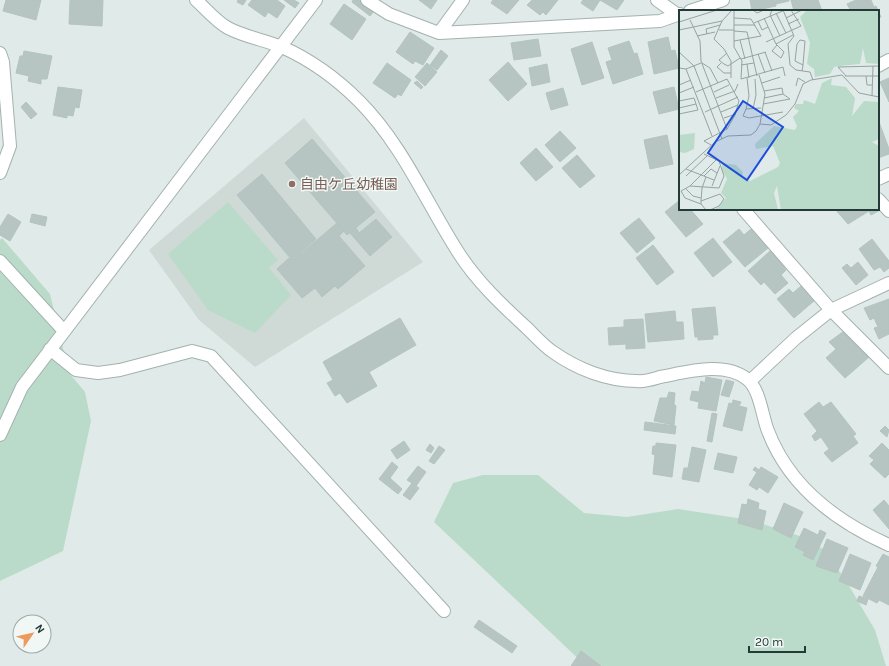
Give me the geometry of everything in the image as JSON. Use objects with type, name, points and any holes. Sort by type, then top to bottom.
[{"type":"street","points":[[196,0],[227,28],[281,47],[308,60],[332,77],[360,102],[383,129],[401,154],[459,253],[475,275],[501,304],[552,352],[607,379],[640,382],[696,371],[728,369],[750,381],[757,391],[768,430],[778,454],[797,481],[822,505],[848,524],[889,545]]},
{"type":"street","points":[[0,435],[22,387],[316,0]]},
{"type":"street","points":[[367,0],[389,14],[439,32],[660,21],[679,14]]},
{"type":"street","points":[[439,32],[463,0]]},
{"type":"street","points":[[657,0],[679,11]]},
{"type":"street","points":[[692,10],[723,0]]},
{"type":"street","points":[[0,54],[3,62],[5,144],[0,172]]},
{"type":"street","points":[[879,65],[889,60]]},
{"type":"street","points":[[879,178],[889,174]]},
{"type":"street","points":[[879,200],[889,211]]},
{"type":"street","points":[[744,210],[832,310],[889,368]]},
{"type":"street","points":[[0,261],[64,331]]},
{"type":"street","points":[[750,381],[796,338],[832,310],[889,283]]},
{"type":"street","points":[[50,349],[76,370],[98,373],[120,370],[192,351],[211,356],[444,611]]},
{"type":"shaded area","name":"自由ケ丘幼稚園","points":[[304,118],[423,262],[255,367],[199,320],[149,250]]},
{"type":"green space","points":[[228,202],[278,260],[269,268],[291,295],[255,333],[208,310],[168,254]]},
{"type":"green space","points":[[2,238],[50,294],[69,373],[85,392],[91,421],[63,551],[0,581],[0,240]]},
{"type":"green space","points":[[483,475],[538,475],[584,513],[627,517],[678,509],[750,520],[809,539],[824,550],[845,579],[875,630],[886,666],[586,666],[434,522],[453,483]]},
{"type":"building","points":[[6,0],[41,0],[36,20],[3,11]]},
{"type":"building","points":[[70,0],[103,0],[102,26],[69,24]]},
{"type":"building","points":[[238,0],[246,0],[243,5],[237,2]]},
{"type":"building","points":[[252,0],[277,0],[285,6],[277,18],[268,12],[265,17],[248,5]]},
{"type":"building","points":[[284,0],[294,0],[299,3],[295,8]]},
{"type":"building","points":[[353,0],[360,0],[374,11],[370,16],[352,2]]},
{"type":"building","points":[[419,0],[437,0],[431,9]]},
{"type":"building","points":[[493,0],[519,0],[507,14],[491,3]]},
{"type":"building","points":[[532,0],[558,0],[546,15],[543,12],[540,15],[527,5]]},
{"type":"building","points":[[583,0],[600,0],[593,11],[581,3]]},
{"type":"building","points":[[600,0],[624,0],[617,10]]},
{"type":"building","points":[[750,0],[775,0],[776,6],[752,10]]},
{"type":"building","points":[[776,0],[789,0],[789,1],[776,4]]},
{"type":"building","points":[[791,0],[818,0],[822,10],[794,10]]},
{"type":"building","points":[[856,0],[871,0],[874,7],[876,6],[878,10],[850,10],[847,4]]},
{"type":"building","points":[[344,4],[366,19],[352,40],[330,24]]},
{"type":"building","points":[[410,32],[434,48],[423,65],[415,61],[413,64],[396,52]]},
{"type":"building","points":[[668,37],[671,51],[675,50],[679,68],[654,74],[648,42]]},
{"type":"building","points":[[538,39],[541,56],[514,60],[511,43]]},
{"type":"building","points":[[629,41],[634,54],[637,53],[643,74],[613,84],[606,62],[612,60],[608,48]]},
{"type":"building","points":[[592,42],[604,78],[582,85],[571,49]]},
{"type":"building","points":[[441,50],[448,56],[437,70],[430,65]]},
{"type":"building","points":[[24,51],[52,56],[47,79],[41,79],[41,84],[28,81],[29,76],[16,73],[20,56],[23,56]]},
{"type":"building","points":[[508,62],[527,84],[508,101],[489,80]]},
{"type":"building","points":[[387,63],[411,80],[401,96],[398,94],[395,98],[373,83]]},
{"type":"building","points":[[427,63],[437,72],[425,86],[415,77]]},
{"type":"building","points":[[547,64],[550,82],[532,86],[529,68]]},
{"type":"building","points":[[889,78],[889,102],[880,82]]},
{"type":"building","points":[[417,81],[423,87],[421,89],[414,83]]},
{"type":"building","points":[[58,87],[82,90],[79,108],[75,107],[73,116],[67,115],[67,118],[53,115]]},
{"type":"building","points":[[674,87],[679,109],[659,114],[653,92]]},
{"type":"building","points":[[563,88],[568,105],[551,110],[546,93]]},
{"type":"building","points":[[26,102],[37,114],[31,119],[21,107]]},
{"type":"building","points":[[879,122],[889,149],[889,154],[879,158]]},
{"type":"building","points":[[560,131],[576,148],[560,162],[545,145]]},
{"type":"building","points":[[667,135],[673,164],[650,169],[644,140]]},
{"type":"building","points":[[312,139],[375,212],[347,235],[285,163]]},
{"type":"building","points":[[536,148],[553,167],[536,181],[520,163]]},
{"type":"building","points":[[577,155],[595,176],[580,188],[562,168]]},
{"type":"building","points":[[262,174],[316,239],[292,260],[237,195]]},
{"type":"building","points":[[679,201],[679,210],[691,210],[703,224],[686,237],[665,212]]},
{"type":"building","points":[[879,204],[882,209],[871,215],[868,210],[879,210]]},
{"type":"building","points":[[836,210],[868,210],[869,211],[848,224]]},
{"type":"building","points":[[8,214],[21,222],[10,241],[0,235],[0,227]]},
{"type":"building","points":[[32,214],[47,217],[45,226],[30,222]]},
{"type":"building","points":[[639,218],[655,238],[637,253],[620,233]]},
{"type":"building","points":[[376,219],[392,237],[370,256],[350,233],[356,228],[359,233]]},
{"type":"building","points":[[337,223],[344,231],[339,236],[365,266],[338,289],[335,286],[322,297],[315,288],[302,298],[277,269],[289,258],[292,261]]},
{"type":"building","points":[[739,229],[744,235],[751,229],[768,248],[745,267],[723,242]]},
{"type":"building","points":[[713,238],[732,262],[713,277],[694,253]]},
{"type":"building","points":[[872,239],[889,261],[889,268],[884,272],[880,267],[874,270],[859,249]]},
{"type":"building","points":[[653,245],[674,272],[657,285],[636,258]]},
{"type":"building","points":[[770,251],[777,258],[779,256],[786,264],[783,266],[786,270],[781,275],[788,283],[775,294],[764,282],[761,285],[748,271]]},
{"type":"building","points":[[858,262],[868,275],[856,285],[842,268],[847,264],[851,268]]},
{"type":"building","points":[[801,286],[814,301],[794,318],[777,299],[789,289],[793,293]]},
{"type":"building","points":[[889,299],[889,334],[879,339],[874,328],[878,327],[874,318],[870,320],[864,308]]},
{"type":"building","points":[[715,307],[718,335],[713,335],[713,339],[698,340],[698,337],[695,337],[692,309]]},
{"type":"building","points":[[675,311],[676,322],[683,322],[684,339],[648,342],[645,314]]},
{"type":"building","points":[[400,318],[416,345],[369,372],[377,386],[347,403],[340,393],[335,396],[327,383],[333,380],[323,362]]},
{"type":"building","points":[[643,319],[645,348],[626,349],[626,344],[609,345],[608,328],[624,327],[624,320]]},
{"type":"building","points":[[844,331],[869,357],[845,378],[826,358],[836,349],[829,342]]},
{"type":"building","points":[[706,377],[722,380],[716,411],[698,408],[699,402],[690,400],[692,391],[699,392],[701,381],[705,383]]},
{"type":"building","points":[[726,380],[734,382],[729,397],[721,395]]},
{"type":"building","points":[[669,392],[675,393],[674,404],[676,406],[674,425],[654,421],[660,398],[667,398]]},
{"type":"building","points":[[733,400],[741,402],[739,406],[747,408],[742,431],[723,426],[729,403],[732,404]]},
{"type":"building","points":[[819,402],[823,407],[831,402],[856,434],[853,436],[858,443],[832,462],[824,453],[829,449],[821,437],[815,441],[812,436],[817,431],[804,414]]},
{"type":"building","points":[[712,413],[717,414],[712,442],[707,441]]},
{"type":"building","points":[[645,422],[676,426],[675,434],[644,430]]},
{"type":"building","points":[[885,426],[889,430],[887,437],[880,431]]},
{"type":"building","points":[[404,441],[410,450],[397,459],[391,450]]},
{"type":"building","points":[[656,443],[676,445],[672,477],[653,474],[655,455],[652,454],[653,446],[656,446]]},
{"type":"building","points":[[882,443],[889,450],[889,474],[885,478],[870,464],[874,460],[869,456]]},
{"type":"building","points":[[430,444],[434,448],[431,453],[426,450]]},
{"type":"building","points":[[439,446],[445,450],[434,464],[429,461]]},
{"type":"building","points":[[692,447],[706,450],[699,482],[682,479],[684,468],[688,468]]},
{"type":"building","points":[[718,453],[737,457],[733,473],[714,469]]},
{"type":"building","points":[[392,462],[398,467],[390,478],[402,489],[398,494],[379,479]]},
{"type":"building","points":[[418,466],[426,472],[416,486],[419,488],[410,500],[403,495],[412,483],[407,480]]},
{"type":"building","points":[[755,467],[759,470],[761,467],[778,477],[768,493],[759,487],[757,490],[749,485],[757,472],[753,470]]},
{"type":"building","points":[[748,499],[759,503],[758,509],[766,511],[762,530],[738,523],[742,504],[747,505]]},
{"type":"building","points":[[884,500],[889,506],[889,529],[873,510]]},
{"type":"building","points":[[784,503],[803,512],[791,538],[773,529]]},
{"type":"building","points":[[804,528],[818,535],[820,530],[826,533],[813,560],[803,555],[805,552],[795,547]]},
{"type":"building","points":[[827,539],[848,548],[837,573],[816,566]]},
{"type":"building","points":[[850,554],[871,563],[860,590],[839,581]]},
{"type":"building","points":[[883,554],[889,557],[889,605],[879,600],[877,603],[863,596]]},
{"type":"building","points":[[859,596],[868,599],[866,605],[857,601]]},
{"type":"building","points":[[479,620],[517,646],[512,653],[474,627]]},
{"type":"building","points":[[581,651],[601,666],[571,666]]},
{"type":"place","name":"自由ケ丘幼稚園","points":[[292,184]]}]
